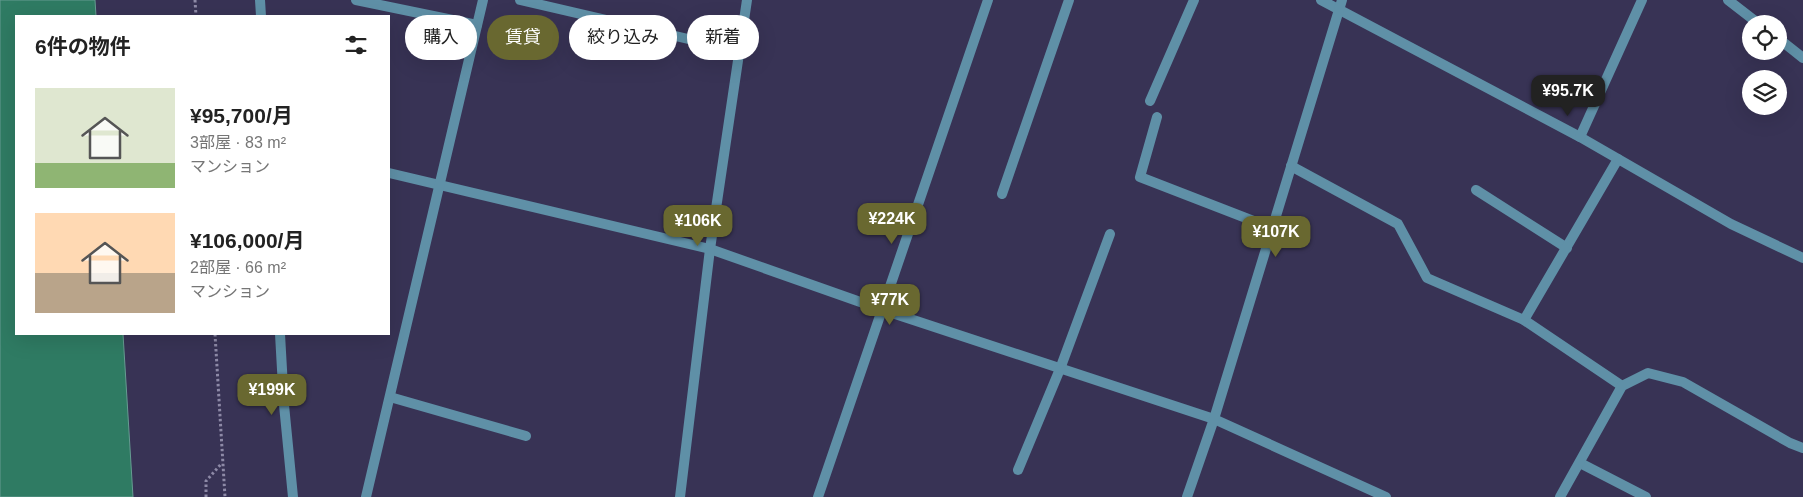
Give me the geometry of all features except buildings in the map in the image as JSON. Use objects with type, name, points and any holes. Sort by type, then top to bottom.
[{"type":"street","points":[[260,0],[261,15]]},
{"type":"street","points":[[356,0],[429,15]]},
{"type":"street","points":[[477,25],[483,0]]},
{"type":"street","points":[[520,0],[687,39]]},
{"type":"street","points":[[745,15],[747,0]]},
{"type":"street","points":[[818,497],[988,0]]},
{"type":"street","points":[[1002,194],[1069,0]]},
{"type":"street","points":[[1150,101],[1194,0]]},
{"type":"street","points":[[1321,0],[1340,5],[1580,137],[1731,224],[1803,258]]},
{"type":"street","points":[[1580,137],[1642,0]]},
{"type":"street","points":[[1728,0],[1747,15]]},
{"type":"street","points":[[1187,497],[1214,420],[1340,5]]},
{"type":"street","points":[[1787,45],[1803,58]]},
{"type":"street","points":[[366,497],[469,60]]},
{"type":"street","points":[[680,497],[710,249],[739,60]]},
{"type":"street","points":[[1156,117],[1140,177],[1272,228]]},
{"type":"street","points":[[1524,320],[1618,159]]},
{"type":"street","points":[[1291,166],[1398,224],[1427,278],[1524,320],[1622,386]]},
{"type":"street","points":[[390,173],[710,249],[883,310],[1214,420],[1386,497]]},
{"type":"street","points":[[1476,190],[1567,248]]},
{"type":"street","points":[[1018,470],[1060,369],[1110,234]]},
{"type":"street","points":[[280,335],[284,405],[293,497]]},
{"type":"street","points":[[1560,497],[1622,386],[1648,373],[1683,382],[1790,443],[1803,448]]},
{"type":"street","points":[[390,397],[526,436]]},
{"type":"street","points":[[1580,463],[1646,497]]},
{"type":"path","points":[[195,0],[196,15]]},
{"type":"path","points":[[215,335],[225,497]]},
{"type":"path","points":[[206,497],[206,481],[222,463]]},
{"type":"shaded area","points":[[0,0],[95,0],[96,15],[15,15],[15,335],[123,335],[133,497],[0,497]]}]
